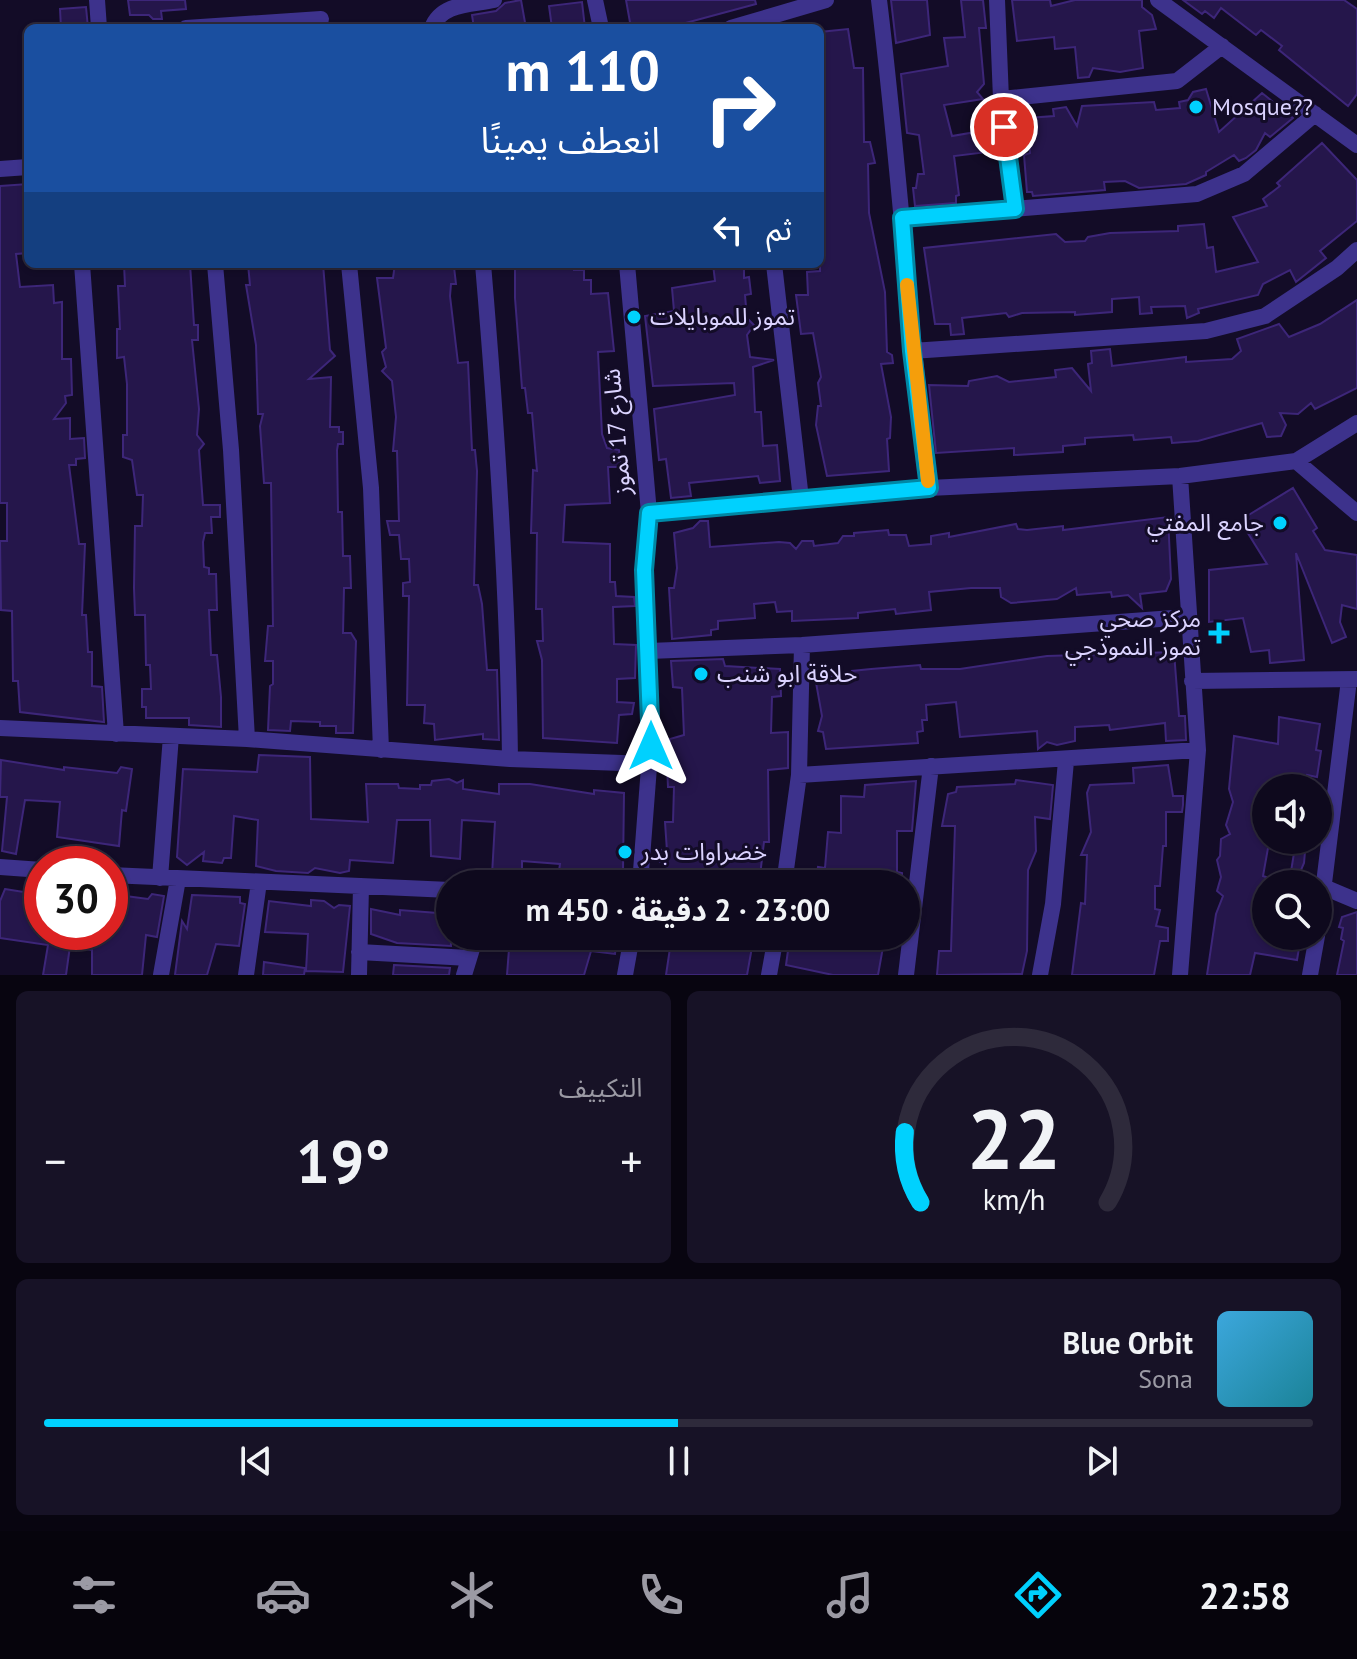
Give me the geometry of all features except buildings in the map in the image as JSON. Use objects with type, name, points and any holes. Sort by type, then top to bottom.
[{"type":"street","points":[[97,0],[99,24]]},
{"type":"street","points":[[295,24],[322,23],[319,0]]},
{"type":"street","points":[[433,24],[436,17],[447,9],[465,3],[494,0]]},
{"type":"street","points":[[595,0],[600,24]]},
{"type":"street","points":[[751,24],[826,0]]},
{"type":"street","points":[[879,0],[902,218],[912,351],[929,488]]},
{"type":"street","points":[[997,0],[1001,99],[1015,209]]},
{"type":"street","points":[[1158,0],[1357,145]]},
{"type":"street","points":[[1001,99],[1177,81],[1222,46]]},
{"type":"street","points":[[902,218],[1197,194],[1244,174],[1315,114]]},
{"type":"street","points":[[0,169],[24,167]]},
{"type":"street","points":[[912,351],[1206,331],[1265,316],[1337,268],[1357,250]]},
{"type":"street","points":[[82,268],[116,734]]},
{"type":"street","points":[[215,268],[233,478],[247,739]]},
{"type":"street","points":[[349,268],[371,488],[381,750]]},
{"type":"street","points":[[483,268],[501,474],[509,621],[510,759]]},
{"type":"street","name":"شارع 17 تموز","points":[[627,268],[649,513],[644,570],[649,651],[650,764],[641,870]]},
{"type":"street","points":[[774,268],[801,499]]},
{"type":"street","points":[[649,513],[929,488],[1180,476],[1296,461],[1357,423]]},
{"type":"street","points":[[1296,461],[1357,513]]},
{"type":"street","points":[[1180,476],[1198,750],[1180,975]]},
{"type":"street","points":[[649,651],[802,645],[1187,617]]},
{"type":"street","points":[[786,870],[799,775],[802,645]]},
{"type":"street","points":[[1192,681],[1353,680],[1328,870]]},
{"type":"street","points":[[0,728],[247,739],[510,759],[650,764]]},
{"type":"street","points":[[160,878],[171,736]]},
{"type":"street","points":[[799,775],[1066,761],[1198,750]]},
{"type":"street","points":[[1040,975],[1053,904],[1066,761]]},
{"type":"street","points":[[906,975],[931,766]]},
{"type":"street","points":[[0,867],[24,869]]},
{"type":"street","points":[[128,876],[436,889]]},
{"type":"street","points":[[161,975],[178,879]]},
{"type":"street","points":[[246,975],[259,882]]},
{"type":"street","points":[[359,975],[361,886]]},
{"type":"street","points":[[1332,891],[1357,901]]},
{"type":"street","points":[[464,975],[472,950]]},
{"type":"street","points":[[625,975],[629,950]]},
{"type":"street","points":[[769,975],[773,950]]},
{"type":"street","points":[[1310,975],[1315,950]]},
{"type":"street","points":[[359,952],[469,958]]},
{"type":"slow traffic","points":[[907,285],[928,481]]},
{"type":"place","name":"Mosque??","points":[[1196,107]]},
{"type":"place","name":"تموز للموبايلات","points":[[634,317]]},
{"type":"place","name":"جامع المفتي","points":[[1280,523]]},
{"type":"place","name":"مركز صحي تموز النموذجي","points":[[1219,633]]},
{"type":"place","name":"حلاقة ابو شنب","points":[[701,674]]},
{"type":"place","name":"خضراوات بدر","points":[[625,852]]},
{"type":"route","points":[[651,746],[644,570],[649,513],[929,488],[912,351],[902,218],[1015,209],[1004,127]]}]
